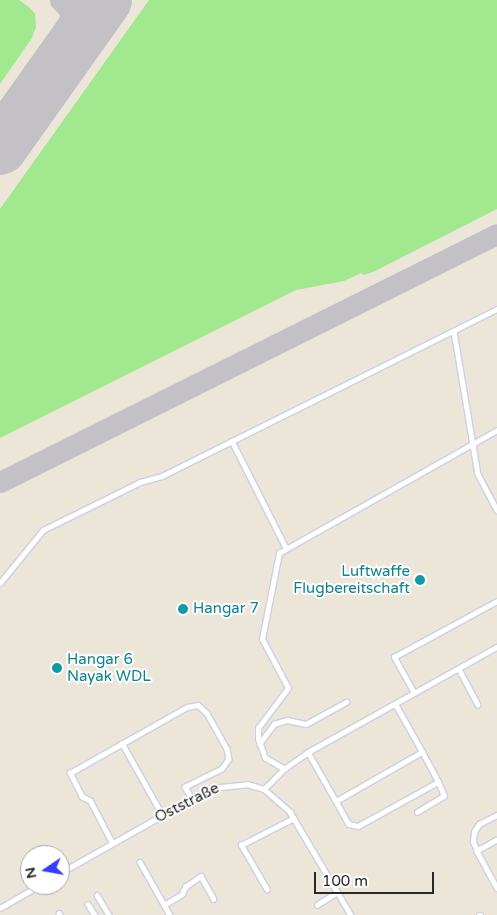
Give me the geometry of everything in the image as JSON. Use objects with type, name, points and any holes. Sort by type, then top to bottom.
[{"type":"lane","points":[[0,583],[43,530],[140,482],[162,476],[497,309]]},
{"type":"lane","points":[[454,331],[478,474],[497,510]]},
{"type":"lane","points":[[284,769],[265,758],[259,745],[258,728],[288,688],[262,640],[279,553],[497,430]]},
{"type":"lane","points":[[232,441],[286,548]]},
{"type":"lane","points":[[414,694],[394,657],[497,601]]},
{"type":"lane","points":[[351,915],[294,818],[264,789],[284,769],[308,752],[497,647]]},
{"type":"lane","points":[[458,668],[478,704]]},
{"type":"lane","points":[[259,745],[274,724],[287,720],[306,724],[346,702]]},
{"type":"lane","points":[[395,704],[444,796],[417,812]]},
{"type":"lane","points":[[112,843],[90,801],[82,798],[70,773],[187,707],[198,705],[204,709],[227,749],[229,759],[222,768],[185,787],[192,798]]},
{"type":"lane","points":[[122,743],[162,814]]},
{"type":"lane","points":[[308,752],[350,824],[358,826],[438,782]]},
{"type":"lane","points":[[336,801],[422,752]]},
{"type":"lane","name":"Oststraße","points":[[70,867],[162,814],[222,784],[246,784],[264,789]]},
{"type":"lane","points":[[497,815],[479,824],[474,832],[473,842],[497,888]]},
{"type":"lane","points":[[267,890],[241,844],[294,818]]},
{"type":"lane","points":[[477,851],[497,840]]},
{"type":"lane","points":[[140,862],[170,915]]},
{"type":"lane","points":[[164,904],[182,894],[185,887],[201,876],[214,898]]},
{"type":"lane","points":[[317,905],[338,892]]},
{"type":"lane","points":[[0,908],[23,895]]},
{"type":"lane","points":[[97,895],[109,915]]},
{"type":"lane","points":[[88,904],[94,915]]},
{"type":"green space","points":[[0,0],[19,0],[29,7],[35,14],[36,27],[32,38],[0,84]]},
{"type":"green space","points":[[149,0],[497,0],[497,209],[373,272],[363,275],[361,273],[344,281],[296,290],[0,438],[0,209]]},
{"type":"taxiway","points":[[60,0],[67,7],[74,22],[72,40],[63,59]]},
{"type":"taxiway","points":[[0,482],[497,234]]},
{"type":"runway","points":[[0,148],[105,0]]},
{"type":"place","name":"Luftwaffe Flugbereitschaft","points":[[420,580]]},
{"type":"place","name":"Hangar 7","points":[[183,609]]},
{"type":"place","name":"Hangar 6 Nayak WDL","points":[[57,668]]}]
